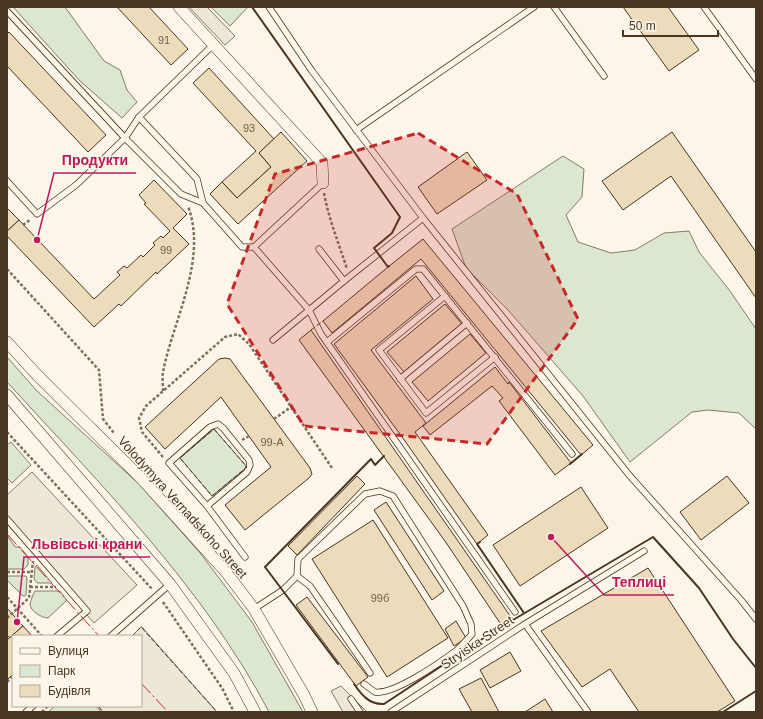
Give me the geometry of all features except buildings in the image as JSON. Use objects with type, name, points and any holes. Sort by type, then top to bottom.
[{"type":"street","points":[[178,7],[322,163],[323,183]]},
{"type":"street","name":"Volodymyra Vernadskoho Street","points":[[7,342],[37,375],[140,477],[226,572],[254,609],[304,695],[312,712]]},
{"type":"street","points":[[7,395],[170,584],[234,673],[255,712]]},
{"type":"lane","points":[[269,7],[312,71],[423,218],[630,476],[741,600],[756,619]]},
{"type":"lane","points":[[356,130],[534,7]]},
{"type":"lane","points":[[554,7],[604,76]]},
{"type":"lane","points":[[704,7],[756,79]]},
{"type":"lane","points":[[7,11],[125,138],[181,194],[203,203],[242,247],[254,247],[323,183]]},
{"type":"lane","points":[[7,181],[38,214],[76,185],[125,138],[139,117],[213,45]]},
{"type":"lane","points":[[139,117],[197,179],[203,203]]},
{"type":"lane","points":[[273,340],[423,218]]},
{"type":"lane","points":[[254,247],[309,310],[327,342],[515,612]]},
{"type":"lane","points":[[319,249],[344,281]]},
{"type":"lane","points":[[327,342],[416,269],[423,269],[572,454]]},
{"type":"lane","points":[[445,296],[379,350],[426,413],[494,357]]},
{"type":"lane","points":[[400,379],[467,323]]},
{"type":"lane","points":[[207,506],[247,472],[250,465],[249,460],[218,424],[210,427],[169,464],[207,506],[245,557]]},
{"type":"lane","points":[[254,609],[283,590],[297,576],[298,559],[365,494],[380,490],[393,496],[463,606],[471,624],[472,634],[456,651],[412,679],[388,691],[375,692],[364,684]]},
{"type":"lane","points":[[7,519],[87,611],[58,635]]},
{"type":"lane","points":[[524,624],[644,551]]},
{"type":"lane","points":[[297,576],[310,586],[370,673]]},
{"type":"lane","points":[[112,635],[170,584]]},
{"type":"lane","name":"Stryiska Street","points":[[391,712],[524,624],[588,712]]},
{"type":"lane","points":[[351,699],[360,712]]},
{"type":"path","points":[[323,183],[327,210],[349,277]]},
{"type":"path","points":[[163,391],[163,373],[187,292],[192,259],[193,227],[186,202],[181,194]]},
{"type":"path","points":[[7,269],[99,370],[103,419],[115,435]]},
{"type":"path","points":[[169,464],[142,432],[139,418],[146,406],[225,337],[238,334],[249,344],[332,468]]},
{"type":"path","points":[[274,419],[291,407]]},
{"type":"path","points":[[7,432],[8,435],[158,595],[222,688],[234,712]]},
{"type":"path","points":[[7,618],[29,598],[34,559]]},
{"type":"path","points":[[7,572],[32,572]]},
{"type":"path","points":[[30,587],[58,587]]},
{"type":"path","points":[[7,597],[41,635]]},
{"type":"highlighted area","points":[[418,133],[517,194],[578,319],[487,444],[304,426],[227,304],[275,174]]},
{"type":"green space","points":[[13,7],[65,7],[104,61],[120,70],[127,90],[137,102],[122,118],[79,80]]},
{"type":"green space","points":[[211,7],[248,7],[230,26]]},
{"type":"green space","points":[[563,156],[584,169],[582,197],[566,215],[578,242],[611,253],[635,250],[664,233],[689,231],[699,252],[730,291],[756,329],[756,429],[739,413],[708,410],[692,412],[630,462],[583,396],[508,310],[466,268],[452,229]]},
{"type":"green space","points":[[7,357],[37,391],[139,484],[201,554],[252,622],[303,712],[269,712],[243,666],[214,623],[182,580],[114,499],[7,382]]},
{"type":"green space","points":[[214,429],[247,467],[212,496],[180,458]]},
{"type":"green space","points":[[11,442],[31,465],[12,483],[7,478],[7,445]]},
{"type":"green space","points":[[7,535],[15,547],[20,547],[28,557],[28,565],[24,569],[7,569]]},
{"type":"green space","points":[[37,565],[52,583],[37,583],[34,579],[35,567]]},
{"type":"green space","points":[[7,576],[26,576],[25,596],[23,596],[7,580]]},
{"type":"green space","points":[[35,591],[60,591],[66,601],[48,618],[43,617],[34,612],[30,604]]},
{"type":"green space","points":[[54,707],[97,707],[101,712],[48,712]]},
{"type":"shaded area","points":[[189,7],[207,7],[235,36],[225,45]]},
{"type":"shaded area","points":[[32,472],[137,585],[94,623],[7,524],[7,495]]},
{"type":"shaded area","points":[[142,627],[217,712],[103,712],[99,707],[142,707],[142,635],[133,635]]},
{"type":"shaded area","points":[[341,686],[367,712],[343,712],[331,691]]},
{"type":"fence","points":[[311,330],[323,321]]},
{"type":"fence","points":[[214,429],[247,467],[212,496],[180,458],[214,429]]},
{"type":"fence","points":[[133,635],[141,627],[217,712]]},
{"type":"fence","points":[[99,707],[103,712]]},
{"type":"wall","points":[[252,7],[400,217],[392,233],[374,248],[388,267],[389,266]]},
{"type":"wall","points":[[570,464],[582,454]]},
{"type":"wall","points":[[338,664],[265,567],[371,459],[375,465],[384,456]]},
{"type":"wall","points":[[513,620],[653,537],[699,588],[733,639],[756,668]]},
{"type":"wall","points":[[480,542],[477,544],[524,613]]},
{"type":"wall","points":[[354,684],[370,701],[384,704],[502,626]]},
{"type":"wall","points":[[723,712],[756,691]]},
{"type":"power","points":[[7,534],[98,635]]},
{"type":"power","points":[[142,684],[168,712]]},
{"type":"place","name":"Продукти","points":[[37,240]]},
{"type":"place","name":"Теплиці","points":[[551,537]]},
{"type":"place","name":"Львівські крани","points":[[17,622]]}]
